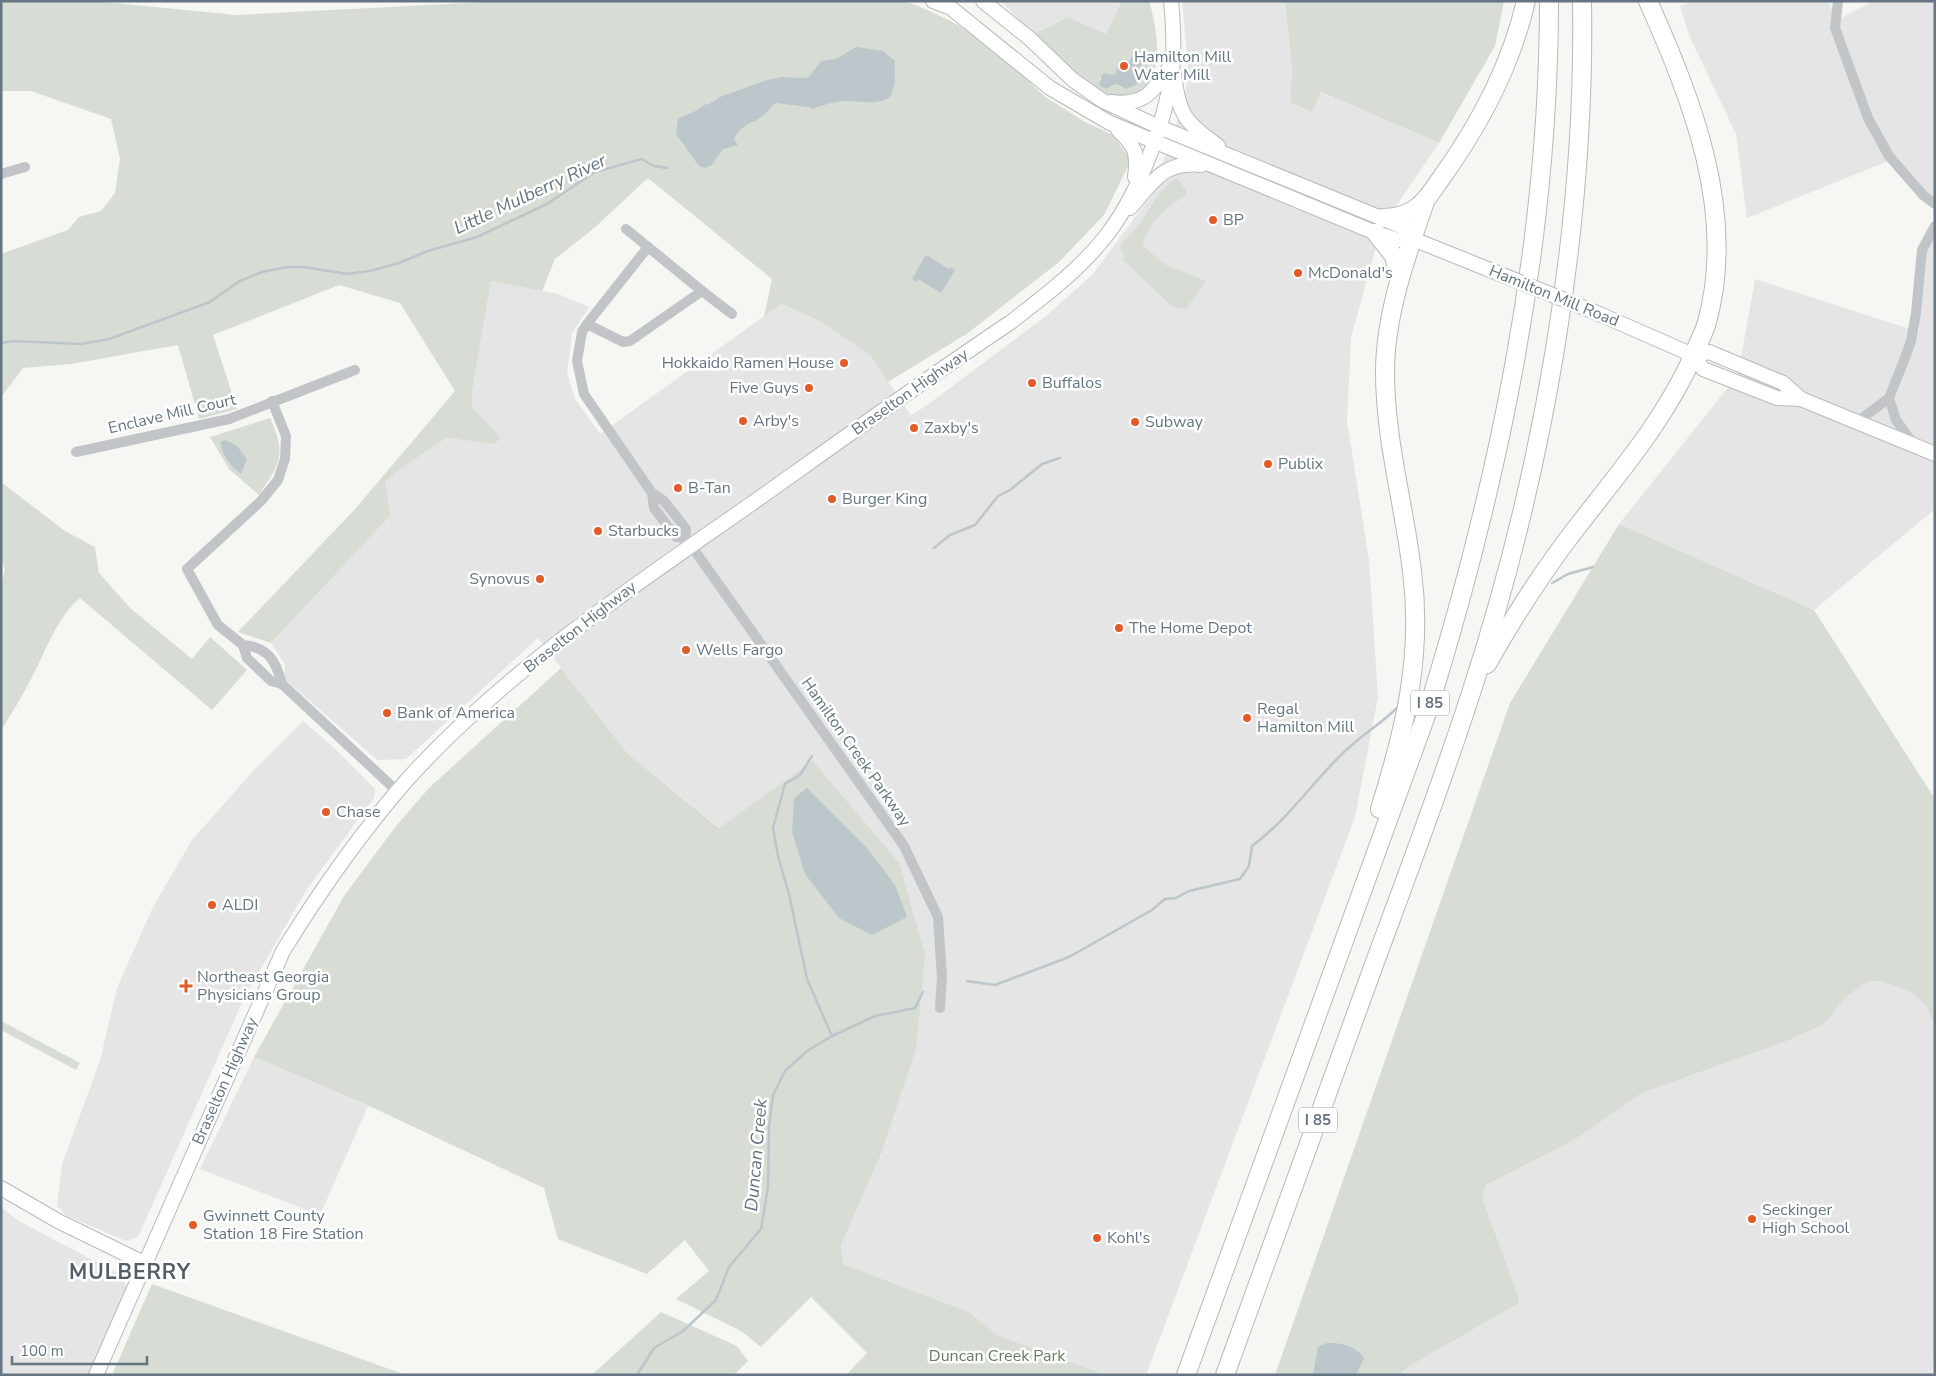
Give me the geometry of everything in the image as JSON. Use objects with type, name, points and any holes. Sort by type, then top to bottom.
[{"type":"highway","points":[[1338,959],[1366,853],[1399,747],[1412,688],[1415,637],[1413,573],[1388,427],[1385,370],[1394,295],[1426,199],[1455,158],[1498,83],[1513,49],[1526,1]]},
{"type":"highway","name":"I 85","points":[[1186,1375],[1428,710],[1458,613],[1484,515],[1505,418],[1534,230],[1544,124],[1549,1]]},
{"type":"highway","name":"I 85","points":[[1225,1375],[1471,693],[1507,570],[1537,440],[1565,279],[1579,137],[1582,1]]},
{"type":"highway","points":[[1471,693],[1529,594],[1650,432],[1683,381],[1707,324],[1712,299],[1715,223],[1712,190],[1700,134],[1692,110],[1648,1]]},
{"type":"highway","points":[[1399,281],[1394,256],[1379,225],[1409,212],[1426,199]]},
{"type":"main road","points":[[933,1],[950,8],[1050,88],[1110,123],[1132,143],[1137,158],[1134,190]]},
{"type":"main road","name":"Hamilton Mill Road","points":[[983,1],[1029,38],[1073,80],[1103,101],[1232,157],[1379,225],[1397,240],[1413,239],[1596,313],[1693,355],[1703,369],[1777,398],[1801,399],[1935,454]]},
{"type":"main road","name":"Braselton Highway","points":[[96,1375],[144,1263],[284,951],[323,886],[398,792],[458,728],[511,681],[688,541],[1011,322],[1072,271],[1109,232],[1134,190],[1154,141],[1173,64],[1174,31],[1171,1]]},
{"type":"main road","points":[[1103,101],[1125,104],[1143,99],[1156,87],[1173,64]]},
{"type":"main road","points":[[1173,64],[1181,111],[1190,124],[1232,157]]},
{"type":"main road","name":"Hamilton Mill Road","points":[[1110,123],[1214,166],[1379,225]]},
{"type":"main road","points":[[1109,232],[1160,174],[1183,163],[1214,166]]},
{"type":"main road","points":[[1,1188],[58,1221],[144,1263]]},
{"type":"street","points":[[1838,1],[1835,28],[1868,118],[1890,156],[1923,195],[1935,204]]},
{"type":"street","points":[[1,174],[25,167]]},
{"type":"street","points":[[1857,422],[1889,398],[1911,341],[1922,250],[1935,226]]},
{"type":"street","points":[[626,229],[732,314]]},
{"type":"street","name":"Hamilton Creek Parkway","points":[[648,247],[582,332],[577,361],[584,394],[652,493],[664,501],[686,529],[688,541],[904,846],[938,917],[942,977],[940,1008]]},
{"type":"street","points":[[587,324],[623,342],[630,341],[702,291]]},
{"type":"street","name":"Enclave Mill Court","points":[[76,452],[220,421],[355,370]]},
{"type":"street","points":[[1889,398],[1896,420],[1916,446]]},
{"type":"street","points":[[272,402],[286,436],[285,459],[278,480],[261,500],[187,569],[218,624],[243,646],[247,658],[271,681],[282,684],[398,792]]},
{"type":"street","points":[[243,646],[254,646],[272,658],[278,667],[282,684]]},
{"type":"shaded area","points":[[1000,1],[1122,1],[1106,34],[1068,17],[1034,34]]},
{"type":"shaded area","points":[[1182,1],[1285,1],[1292,69],[1290,102],[1320,92],[1439,143],[1381,228],[1351,338],[1347,421],[1369,560],[1378,697],[1355,817],[1146,1375],[1106,1375],[997,1335],[969,1312],[843,1264],[841,1245],[879,1159],[813,761],[720,828],[628,754],[538,638],[406,759],[377,760],[285,679],[285,664],[271,643],[391,515],[385,483],[395,473],[446,438],[493,444],[500,438],[472,407],[472,392],[491,281],[558,294],[589,307],[572,333],[567,373],[575,399],[600,434],[781,304],[818,320],[870,355],[911,415],[926,406],[1046,316],[1093,274],[1150,197],[1185,100],[1188,64]]},
{"type":"shaded area","points":[[1694,1],[1828,1],[1837,20],[1874,1],[1935,1],[1935,206],[1896,172],[1891,160],[1747,218],[1736,134],[1689,35],[1680,6]]},
{"type":"shaded area","points":[[856,47],[883,51],[895,61],[895,81],[891,96],[875,102],[843,101],[812,109],[776,103],[761,117],[740,130],[734,139],[738,145],[723,149],[712,165],[705,168],[699,166],[676,134],[678,119],[698,110],[703,105],[764,81],[781,77],[809,77],[821,61],[836,59]]},
{"type":"shaded area","points":[[1133,56],[1142,59],[1142,64],[1138,69],[1137,84],[1126,89],[1116,84],[1106,89],[1099,85],[1104,73],[1115,75],[1117,68],[1124,65]]},
{"type":"shaded area","points":[[1935,236],[1935,509],[1814,610],[1619,524],[1738,375],[1755,279],[1919,332],[1919,265]]},
{"type":"shaded area","points":[[926,255],[949,269],[951,267],[955,270],[941,293],[918,279],[916,282],[912,279]]},
{"type":"shaded area","points":[[225,440],[237,446],[247,459],[241,474],[230,464],[223,452],[220,442]]},
{"type":"shaded area","points":[[303,721],[333,747],[375,789],[374,798],[307,889],[245,996],[138,1237],[126,1241],[67,1216],[57,1206],[62,1164],[100,1061],[117,988],[153,907],[192,840],[255,769]]},
{"type":"shaded area","points":[[807,788],[868,849],[895,885],[907,917],[872,935],[839,918],[805,874],[792,832],[794,798]]},
{"type":"shaded area","points":[[1868,981],[1882,981],[1910,992],[1926,1005],[1935,1026],[1935,1342],[1932,1375],[1400,1375],[1408,1367],[1519,1303],[1518,1294],[1482,1197],[1486,1185],[1576,1139],[1642,1093],[1787,1041],[1824,1024],[1845,998]]},
{"type":"shaded area","points":[[254,1057],[368,1106],[320,1215],[200,1169]]},
{"type":"shaded area","points":[[1,1207],[17,1220],[119,1274],[129,1289],[91,1375],[1,1375]]},
{"type":"shaded area","points":[[1327,1343],[1347,1346],[1356,1350],[1364,1358],[1356,1375],[1313,1375],[1318,1347]]},
{"type":"green space","points":[[1,1],[93,1],[237,15],[505,1],[905,1],[966,30],[983,44],[995,49],[1044,96],[1085,122],[1113,135],[1131,160],[1104,215],[1059,262],[968,333],[888,382],[870,355],[818,320],[781,304],[764,317],[772,279],[648,178],[593,229],[555,259],[542,291],[491,281],[472,392],[472,407],[501,438],[494,444],[446,438],[395,473],[385,483],[391,515],[271,643],[238,632],[356,508],[455,391],[400,303],[339,285],[213,335],[237,409],[199,419],[178,345],[71,364],[23,368],[1,397],[1,254],[68,230],[79,217],[101,211],[115,193],[120,159],[111,119],[31,91],[1,91]]},
{"type":"green space","points":[[1122,1],[1149,1],[1155,25],[1156,63],[1148,86],[1141,96],[1112,97],[1068,69],[1034,34],[1068,17],[1106,34]],"holes":[[[1130,58],[1138,69],[1138,78],[1126,89],[1116,84],[1110,87],[1099,80],[1104,73],[1115,75],[1117,68],[1124,65]]]},
{"type":"green space","points":[[1285,1],[1504,1],[1495,46],[1439,143],[1321,92],[1312,112],[1290,102],[1292,69]]},
{"type":"green space","points":[[1177,178],[1187,192],[1186,194],[1158,217],[1149,228],[1143,246],[1166,265],[1206,281],[1186,309],[1173,307],[1123,260],[1125,257],[1120,247],[1158,195]]},
{"type":"green space","points":[[270,418],[278,441],[279,458],[272,475],[259,495],[229,469],[210,437]]},
{"type":"green space","points":[[1,482],[65,531],[95,547],[99,573],[130,608],[192,659],[210,637],[247,670],[212,710],[80,598],[64,615],[58,625],[25,690],[1,730],[1,586],[5,569],[1,557]]},
{"type":"green space","points":[[1619,524],[1814,610],[1935,799],[1935,1026],[1926,1005],[1910,992],[1882,981],[1868,981],[1845,998],[1824,1024],[1787,1041],[1642,1093],[1576,1139],[1486,1185],[1482,1197],[1518,1295],[1519,1303],[1408,1367],[1400,1375],[1275,1375],[1510,703]]},
{"type":"green space","name":"Duncan Creek Park","points":[[561,668],[628,754],[719,828],[813,761],[899,863],[925,954],[916,1049],[879,1159],[841,1245],[843,1264],[969,1312],[997,1335],[1106,1375],[846,1375],[867,1353],[811,1297],[761,1347],[741,1331],[676,1299],[709,1271],[685,1240],[647,1274],[558,1239],[544,1188],[369,1106],[254,1057],[344,896],[396,826],[429,788]]},
{"type":"green space","points":[[1,1021],[80,1063],[76,1070],[1,1030]]},
{"type":"green space","points":[[152,1284],[406,1375],[112,1375]]},
{"type":"green space","points":[[661,1312],[737,1346],[748,1361],[734,1375],[592,1375]]},
{"type":"waterway","name":"Little Mulberry River","points":[[1,343],[14,341],[82,344],[109,339],[210,302],[238,282],[262,272],[287,267],[304,267],[347,274],[370,271],[477,237],[547,204],[595,172],[642,159],[654,166],[667,168]]},
{"type":"waterway","name":"Duncan Creek","points":[[934,548],[950,535],[975,525],[998,496],[1010,490],[1042,464],[1060,458]]},
{"type":"waterway","points":[[1552,583],[1568,574],[1593,567]]},
{"type":"waterway","points":[[967,981],[995,985],[1069,957],[1152,910],[1165,899],[1176,898],[1189,891],[1240,879],[1249,866],[1252,846],[1276,826],[1346,750],[1398,707]]},
{"type":"waterway","name":"Duncan Creek","points":[[812,756],[800,775],[785,784],[773,828],[807,979],[832,1036]]},
{"type":"waterway","name":"Duncan Creek","points":[[637,1375],[654,1348],[683,1331],[716,1300],[729,1267],[761,1229],[768,1187],[769,1127],[773,1095],[785,1071],[807,1051],[832,1036],[875,1016],[915,1008],[923,992]]},
{"type":"place","name":"Hamilton Mill Water Mill","points":[[1124,66]]},
{"type":"place","name":"BP","points":[[1213,220]]},
{"type":"place","name":"McDonald's","points":[[1298,273]]},
{"type":"place","name":"Hokkaido Ramen House","points":[[844,363]]},
{"type":"place","name":"Buffalos","points":[[1032,383]]},
{"type":"place","name":"Five Guys","points":[[809,388]]},
{"type":"place","name":"Arby's","points":[[743,421]]},
{"type":"place","name":"Subway","points":[[1135,422]]},
{"type":"place","name":"Zaxby's","points":[[914,428]]},
{"type":"place","name":"Publix","points":[[1268,464]]},
{"type":"place","name":"B-Tan","points":[[678,488]]},
{"type":"place","name":"Burger King","points":[[832,499]]},
{"type":"place","name":"Starbucks","points":[[598,531]]},
{"type":"place","name":"Synovus","points":[[540,579]]},
{"type":"place","name":"The Home Depot","points":[[1119,628]]},
{"type":"place","name":"Wells Fargo","points":[[686,650]]},
{"type":"place","name":"Bank of America","points":[[387,713]]},
{"type":"place","name":"Regal Hamilton Mill","points":[[1247,718]]},
{"type":"place","name":"Chase","points":[[326,812]]},
{"type":"place","name":"ALDI","points":[[212,905]]},
{"type":"place","name":"Northeast Georgia Physicians Group","points":[[186,986]]},
{"type":"place","name":"Seckinger High School","points":[[1752,1219]]},
{"type":"place","name":"Gwinnett County Station 18 Fire Station","points":[[193,1225]]},
{"type":"place","name":"Kohl's","points":[[1097,1238]]},
{"type":"district","name":"MULBERRY","points":[[130,1272]]}]
